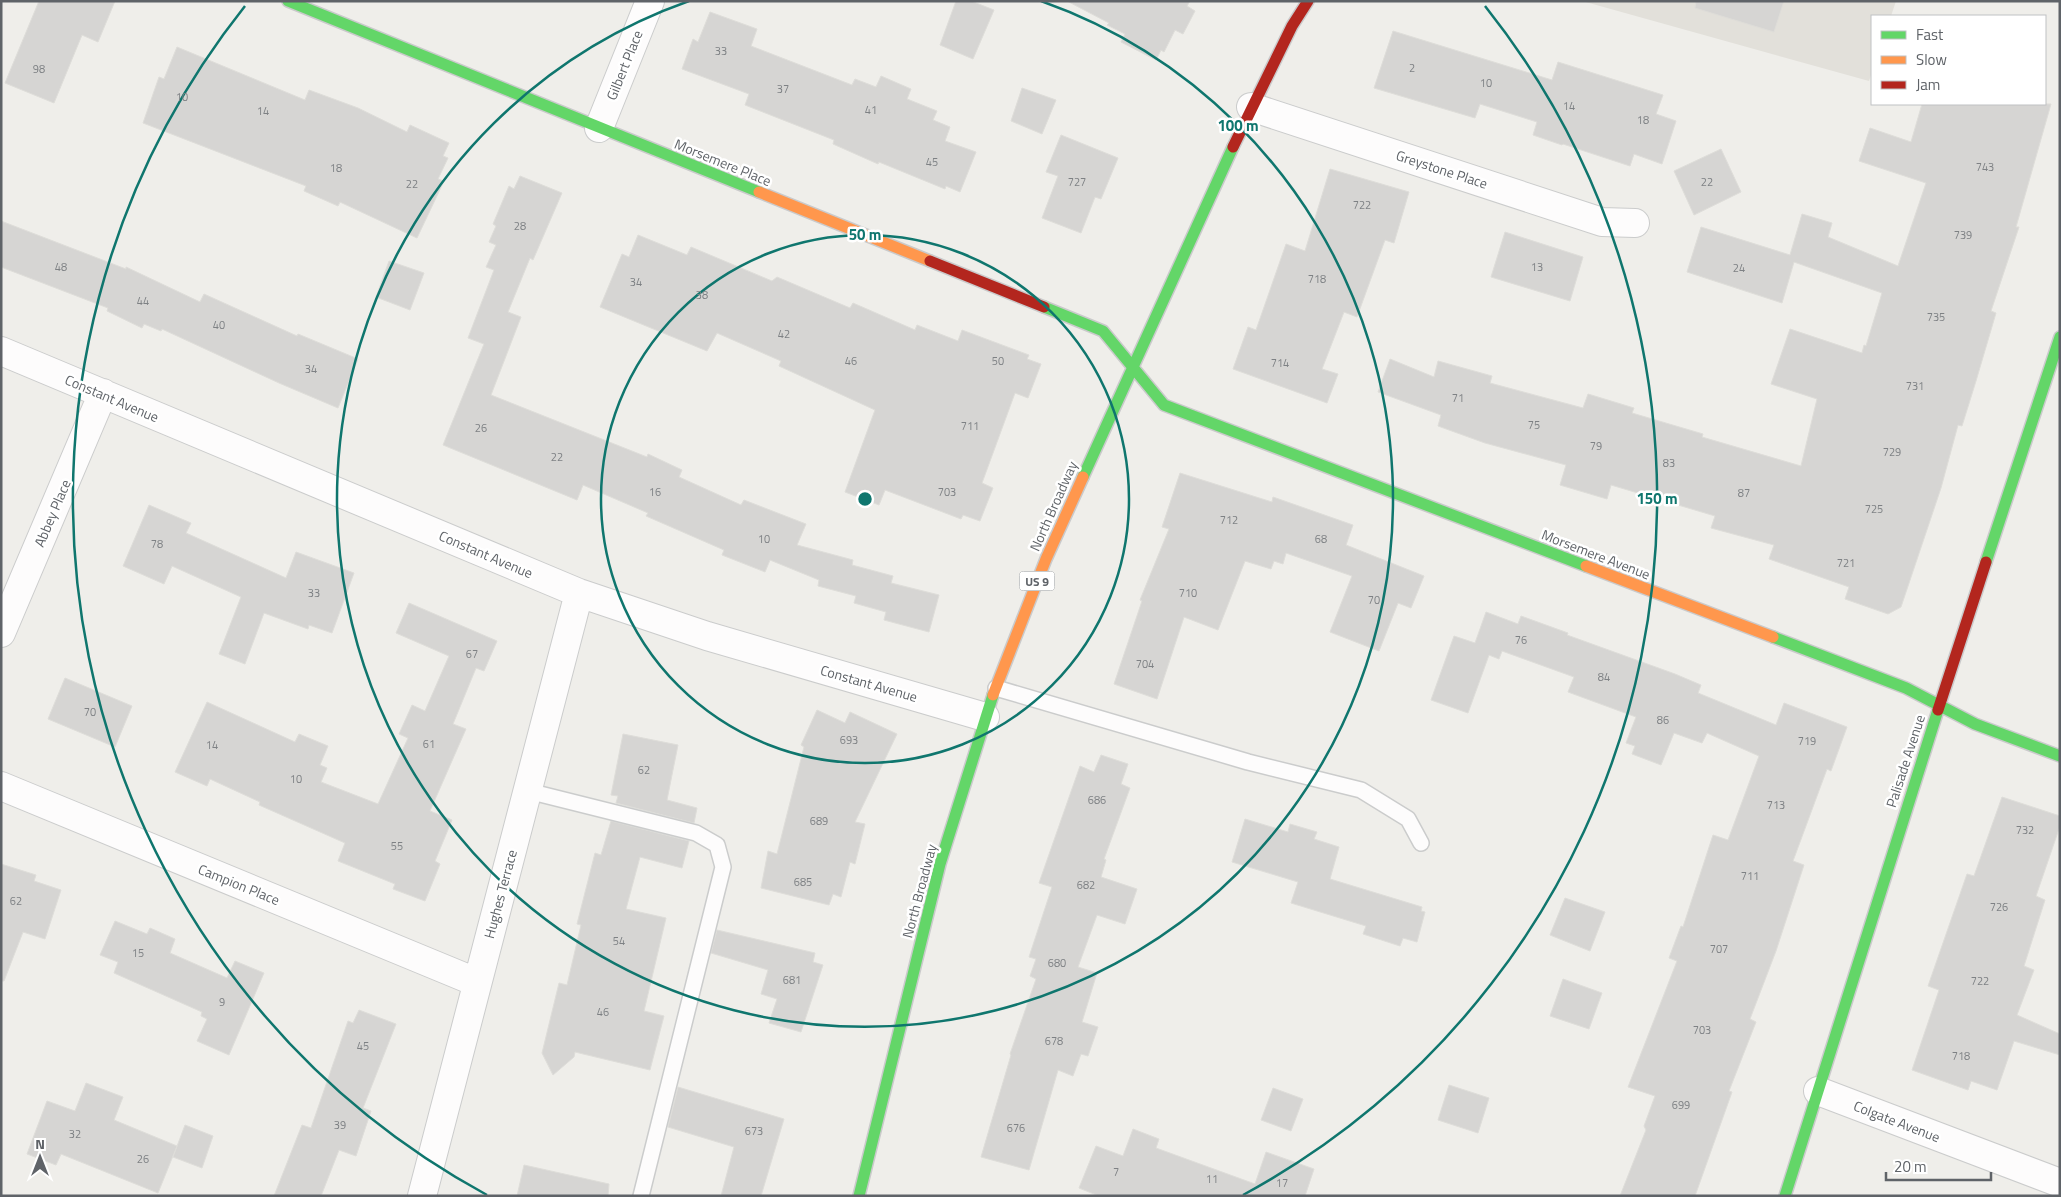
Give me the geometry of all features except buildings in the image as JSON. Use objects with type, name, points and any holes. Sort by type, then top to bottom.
[{"type":"street","name":"Morsemere Place","points":[[288,1],[1103,331],[1133,368]]},
{"type":"street","name":"Gilbert Place","points":[[599,128],[650,1]]},
{"type":"street","name":"North Broadway","points":[[858,1196],[940,864],[985,717],[1046,559],[1251,107],[1292,26],[1308,1]]},
{"type":"street","name":"Greystone Place","points":[[1251,107],[1602,222],[1634,223]]},
{"type":"street","name":"Palisade Avenue","points":[[1785,1196],[1939,705],[2060,336]]},
{"type":"street","name":"Constant Avenue","points":[[1,351],[579,593],[707,636],[985,717]]},
{"type":"street","name":"Morsemere Avenue","points":[[1133,368],[1164,405],[1897,684],[1975,724],[2060,756]]},
{"type":"street","name":"Abbey Place","points":[[1,633],[103,394]]},
{"type":"street","name":"Hughes Terrace","points":[[422,1196],[476,982],[579,593]]},
{"type":"street","name":"Campion Place","points":[[1,786],[476,982]]},
{"type":"street","name":"Colgate Avenue","points":[[1818,1091],[2060,1183]]},
{"type":"lane","points":[[996,688],[1248,762],[1361,790],[1408,819],[1421,843]]},
{"type":"lane","points":[[528,791],[696,833],[717,845],[723,867],[641,1196]]},
{"type":"shaded area","points":[[1582,1],[1896,1],[1891,15],[1871,15],[1871,75],[1869,81]]},
{"type":"traffic: fast","points":[[288,1],[759,192]]},
{"type":"traffic: fast","points":[[1083,477],[1233,147]]},
{"type":"traffic: fast","points":[[1044,307],[1103,331],[1164,405],[1586,566]]},
{"type":"traffic: fast","points":[[1986,562],[2060,337]]},
{"type":"traffic: fast","points":[[1773,637],[1906,688],[1975,724],[2060,756]]},
{"type":"traffic: fast","points":[[859,1196],[940,864],[993,695]]},
{"type":"traffic: fast","points":[[1785,1196],[1938,710]]},
{"type":"traffic: slow","points":[[759,192],[930,261]]},
{"type":"traffic: slow","points":[[993,695],[1046,559],[1083,477]]},
{"type":"traffic: slow","points":[[1586,566],[1773,637]]},
{"type":"traffic: jam","points":[[1233,147],[1292,26],[1308,1]]},
{"type":"traffic: jam","points":[[930,261],[1044,307]]},
{"type":"traffic: jam","points":[[1938,710],[1986,562]]}]
